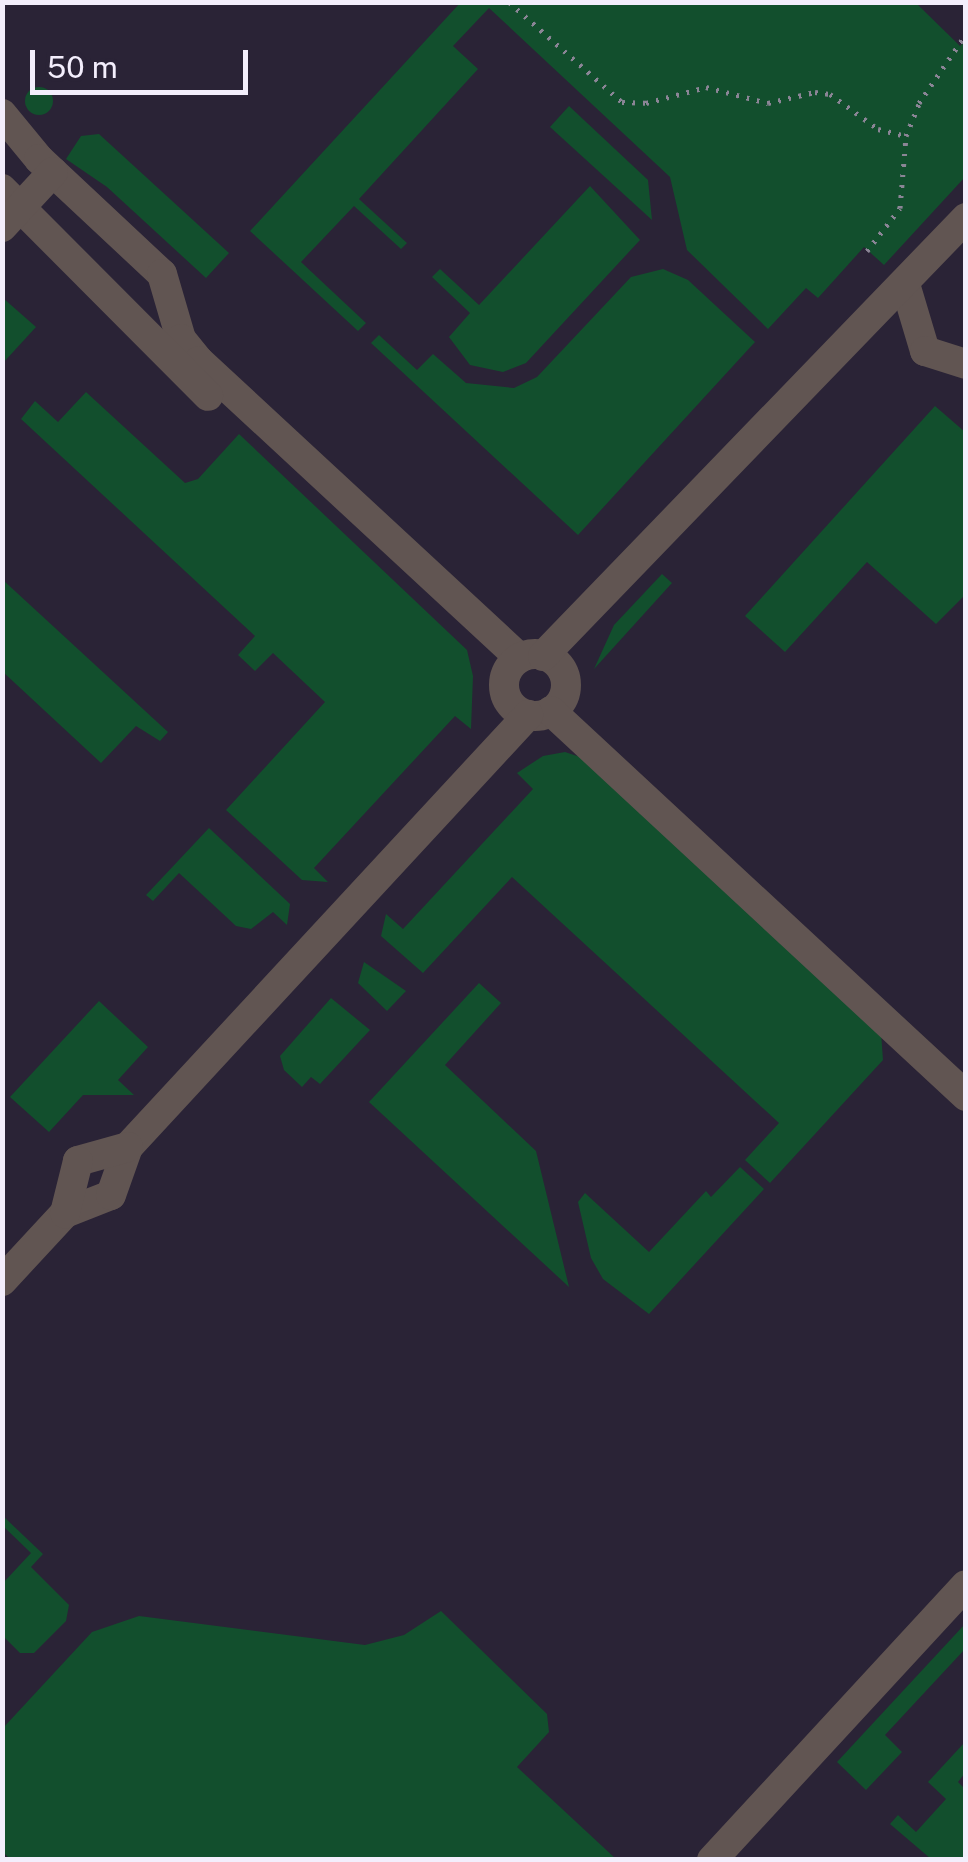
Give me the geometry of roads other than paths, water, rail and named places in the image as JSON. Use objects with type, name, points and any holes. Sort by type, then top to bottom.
[{"type":"lane","points":[[2,114],[53,172],[162,274],[181,339],[199,361],[524,661]]},
{"type":"lane","points":[[2,172],[8,208],[123,304],[160,352],[524,661],[562,672],[547,708],[128,1147],[111,1195],[66,1214],[2,1282]]},
{"type":"lane","points":[[8,208],[53,172]]},
{"type":"lane","points":[[966,218],[905,284],[524,661],[506,697],[547,708],[966,1070]]},
{"type":"lane","points":[[905,284],[925,351],[966,364]]},
{"type":"lane","points":[[547,708],[966,1096]]},
{"type":"lane","points":[[66,1214],[78,1161],[128,1147]]},
{"type":"lane","points":[[712,1860],[966,1585]]}]
